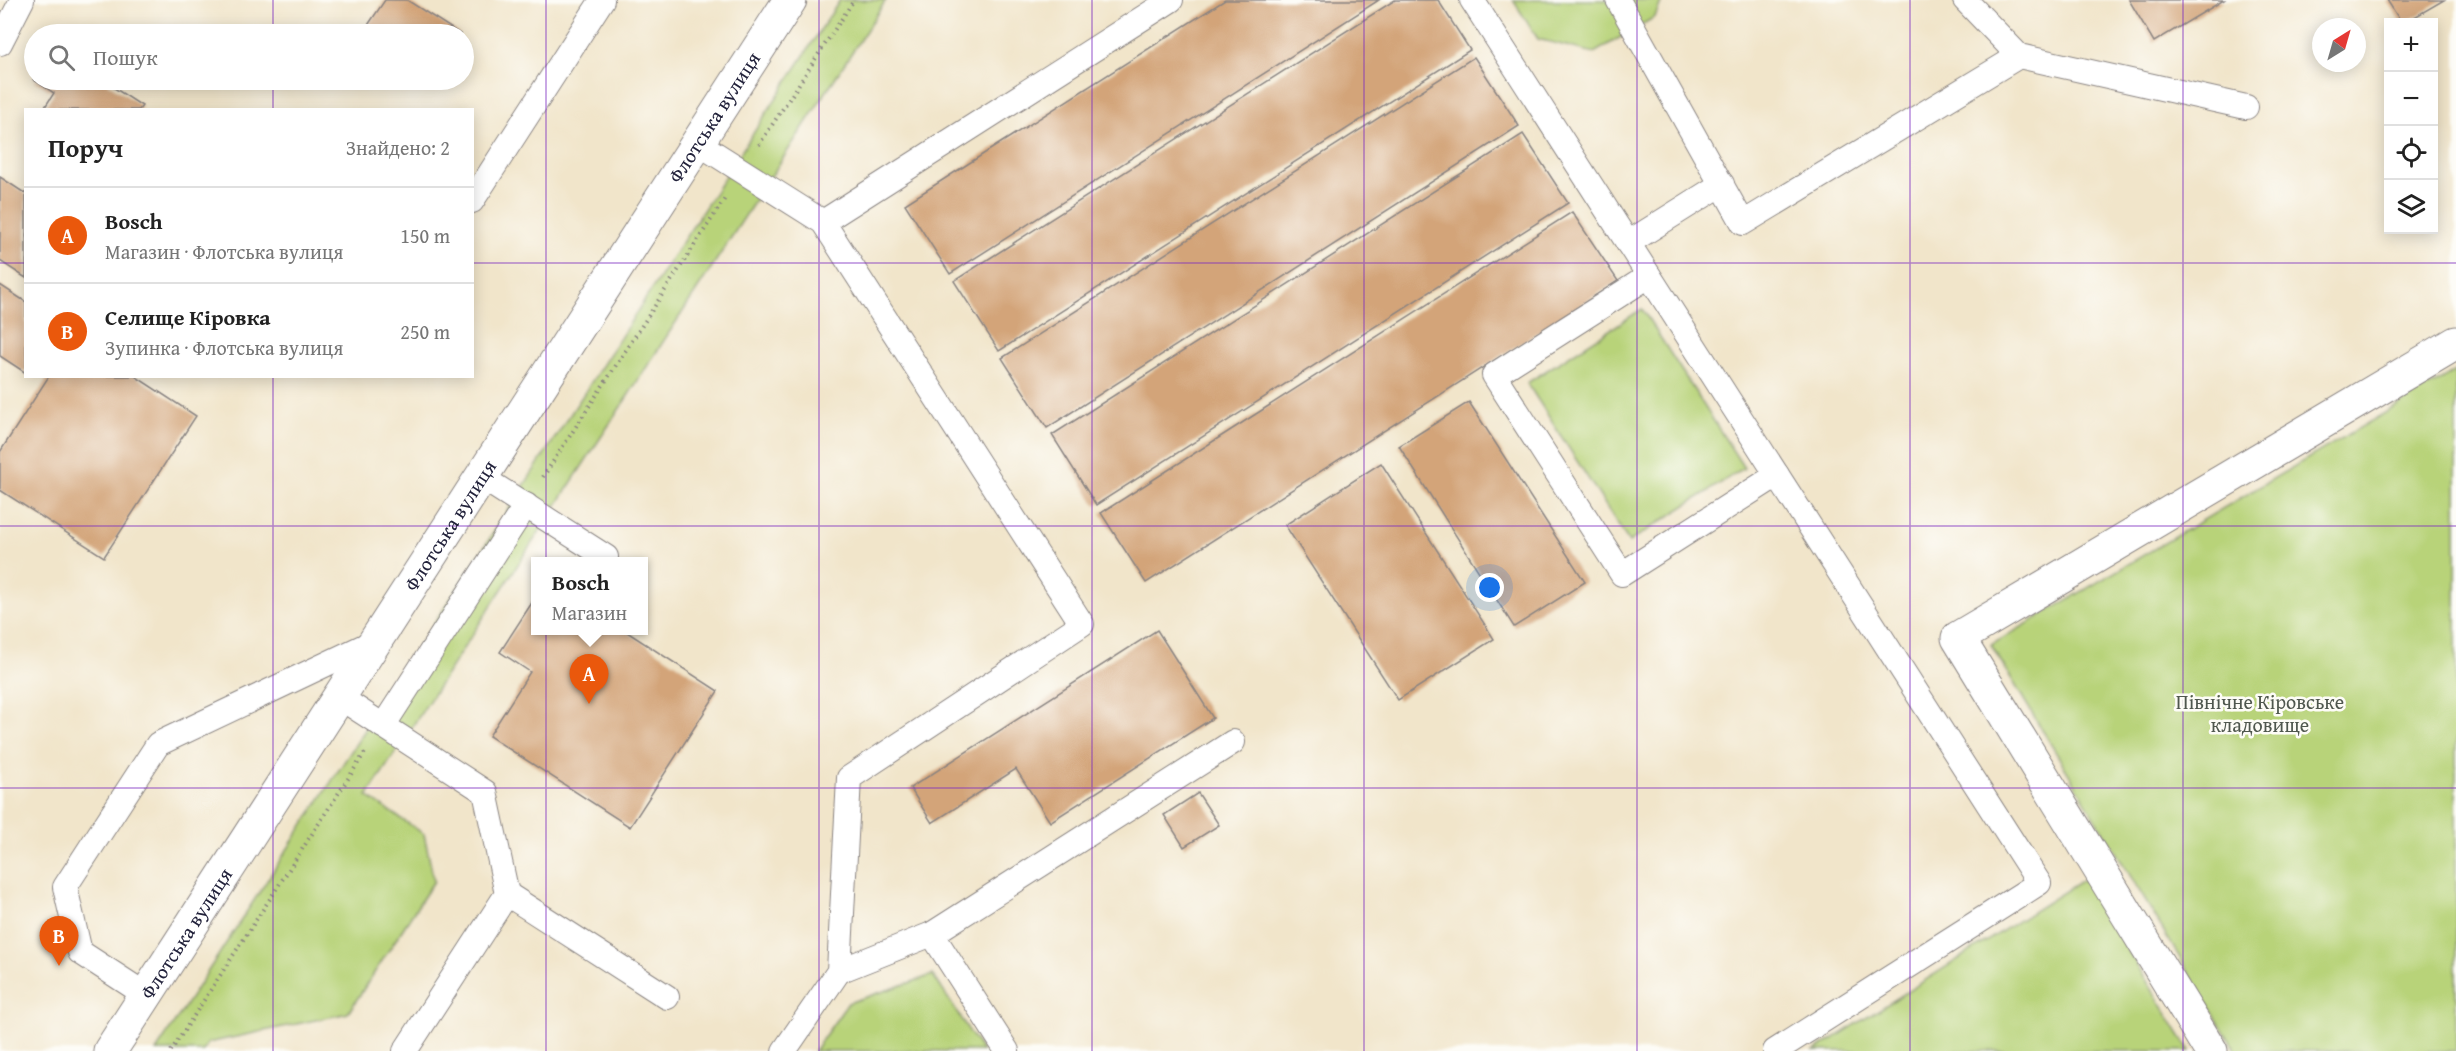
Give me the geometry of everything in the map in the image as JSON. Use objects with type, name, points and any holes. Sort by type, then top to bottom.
[{"type":"street","name":"Флотська вулиця","points":[[110,1051],[790,0]]},
{"type":"street","points":[[2211,1051],[1959,638],[2456,343]]},
{"type":"lane","points":[[0,43],[22,0]]},
{"type":"lane","points":[[474,198],[602,0]]},
{"type":"lane","points":[[823,222],[1171,0]]},
{"type":"lane","points":[[1472,0],[2038,883],[1775,1051]]},
{"type":"lane","points":[[1618,0],[1743,223],[2019,56]]},
{"type":"lane","points":[[1965,0],[2019,56],[2246,107]]},
{"type":"lane","points":[[698,143],[823,222],[1083,624],[849,778],[839,970],[784,1051]]},
{"type":"lane","points":[[1628,243],[1722,184]]},
{"type":"lane","points":[[1649,276],[1494,375],[1622,574],[1777,475]]},
{"type":"lane","points":[[482,477],[606,557]]},
{"type":"lane","points":[[383,726],[525,505]]},
{"type":"lane","points":[[146,995],[80,952],[66,887],[158,744],[375,641]]},
{"type":"lane","points":[[339,697],[485,792],[507,894],[667,997]]},
{"type":"lane","points":[[839,970],[932,934],[1233,742]]},
{"type":"lane","points":[[405,1051],[507,894]]},
{"type":"lane","points":[[932,934],[1007,1051]]},
{"type":"path","points":[[525,505],[854,0]]},
{"type":"path","points":[[171,1051],[383,726]]},
{"type":"green space","points":[[840,0],[886,0],[367,796],[424,834],[434,881],[348,1013],[208,1043],[203,1051],[156,1051]]},
{"type":"green space","points":[[1513,0],[1662,0],[1655,17],[1594,53],[1538,39]]},
{"type":"green space","points":[[1642,309],[1744,468],[1629,542],[1527,383]]},
{"type":"green space","name":"Північне Кіровське кладовище","points":[[2456,371],[2456,1051],[2236,1051],[1991,645]]},
{"type":"green space","points":[[2084,879],[2190,1051],[1814,1051]]},
{"type":"green space","points":[[933,975],[982,1051],[814,1051],[848,1003]]},
{"type":"building","points":[[385,0],[407,0],[444,24],[369,24]]},
{"type":"building","points":[[1225,0],[1379,0],[950,274],[905,204]]},
{"type":"building","points":[[1395,0],[1438,0],[1470,50],[999,351],[954,281]]},
{"type":"building","points":[[2129,0],[2224,0],[2154,42]]},
{"type":"building","points":[[2387,0],[2444,0],[2413,18],[2398,18]]},
{"type":"building","points":[[1474,57],[1519,126],[1047,428],[1002,358]]},
{"type":"building","points":[[49,90],[117,90],[142,106],[140,108],[44,108],[54,93]]},
{"type":"building","points":[[1523,134],[1568,203],[1096,505],[1052,435]]},
{"type":"building","points":[[0,177],[24,193],[24,277],[0,261]]},
{"type":"building","points":[[1572,212],[1618,281],[1146,583],[1101,513]]},
{"type":"building","points":[[0,285],[24,301],[24,372],[0,356]]},
{"type":"building","points":[[48,378],[138,378],[196,416],[104,557],[0,490],[0,452]]},
{"type":"building","points":[[1469,402],[1585,582],[1514,627],[1399,446]]},
{"type":"building","points":[[1381,463],[1494,639],[1398,700],[1285,525]]},
{"type":"building","points":[[531,604],[531,635],[632,635],[718,691],[630,827],[489,736],[530,672],[500,652]]},
{"type":"building","points":[[1157,630],[1213,718],[1050,822],[1016,769],[932,823],[910,788]]},
{"type":"building","points":[[1198,793],[1219,825],[1184,847],[1164,815]]},
{"type":"place","name":"Bosch","points":[[589,704]]},
{"type":"place","name":"Селище Кіровка","points":[[59,966]]}]
